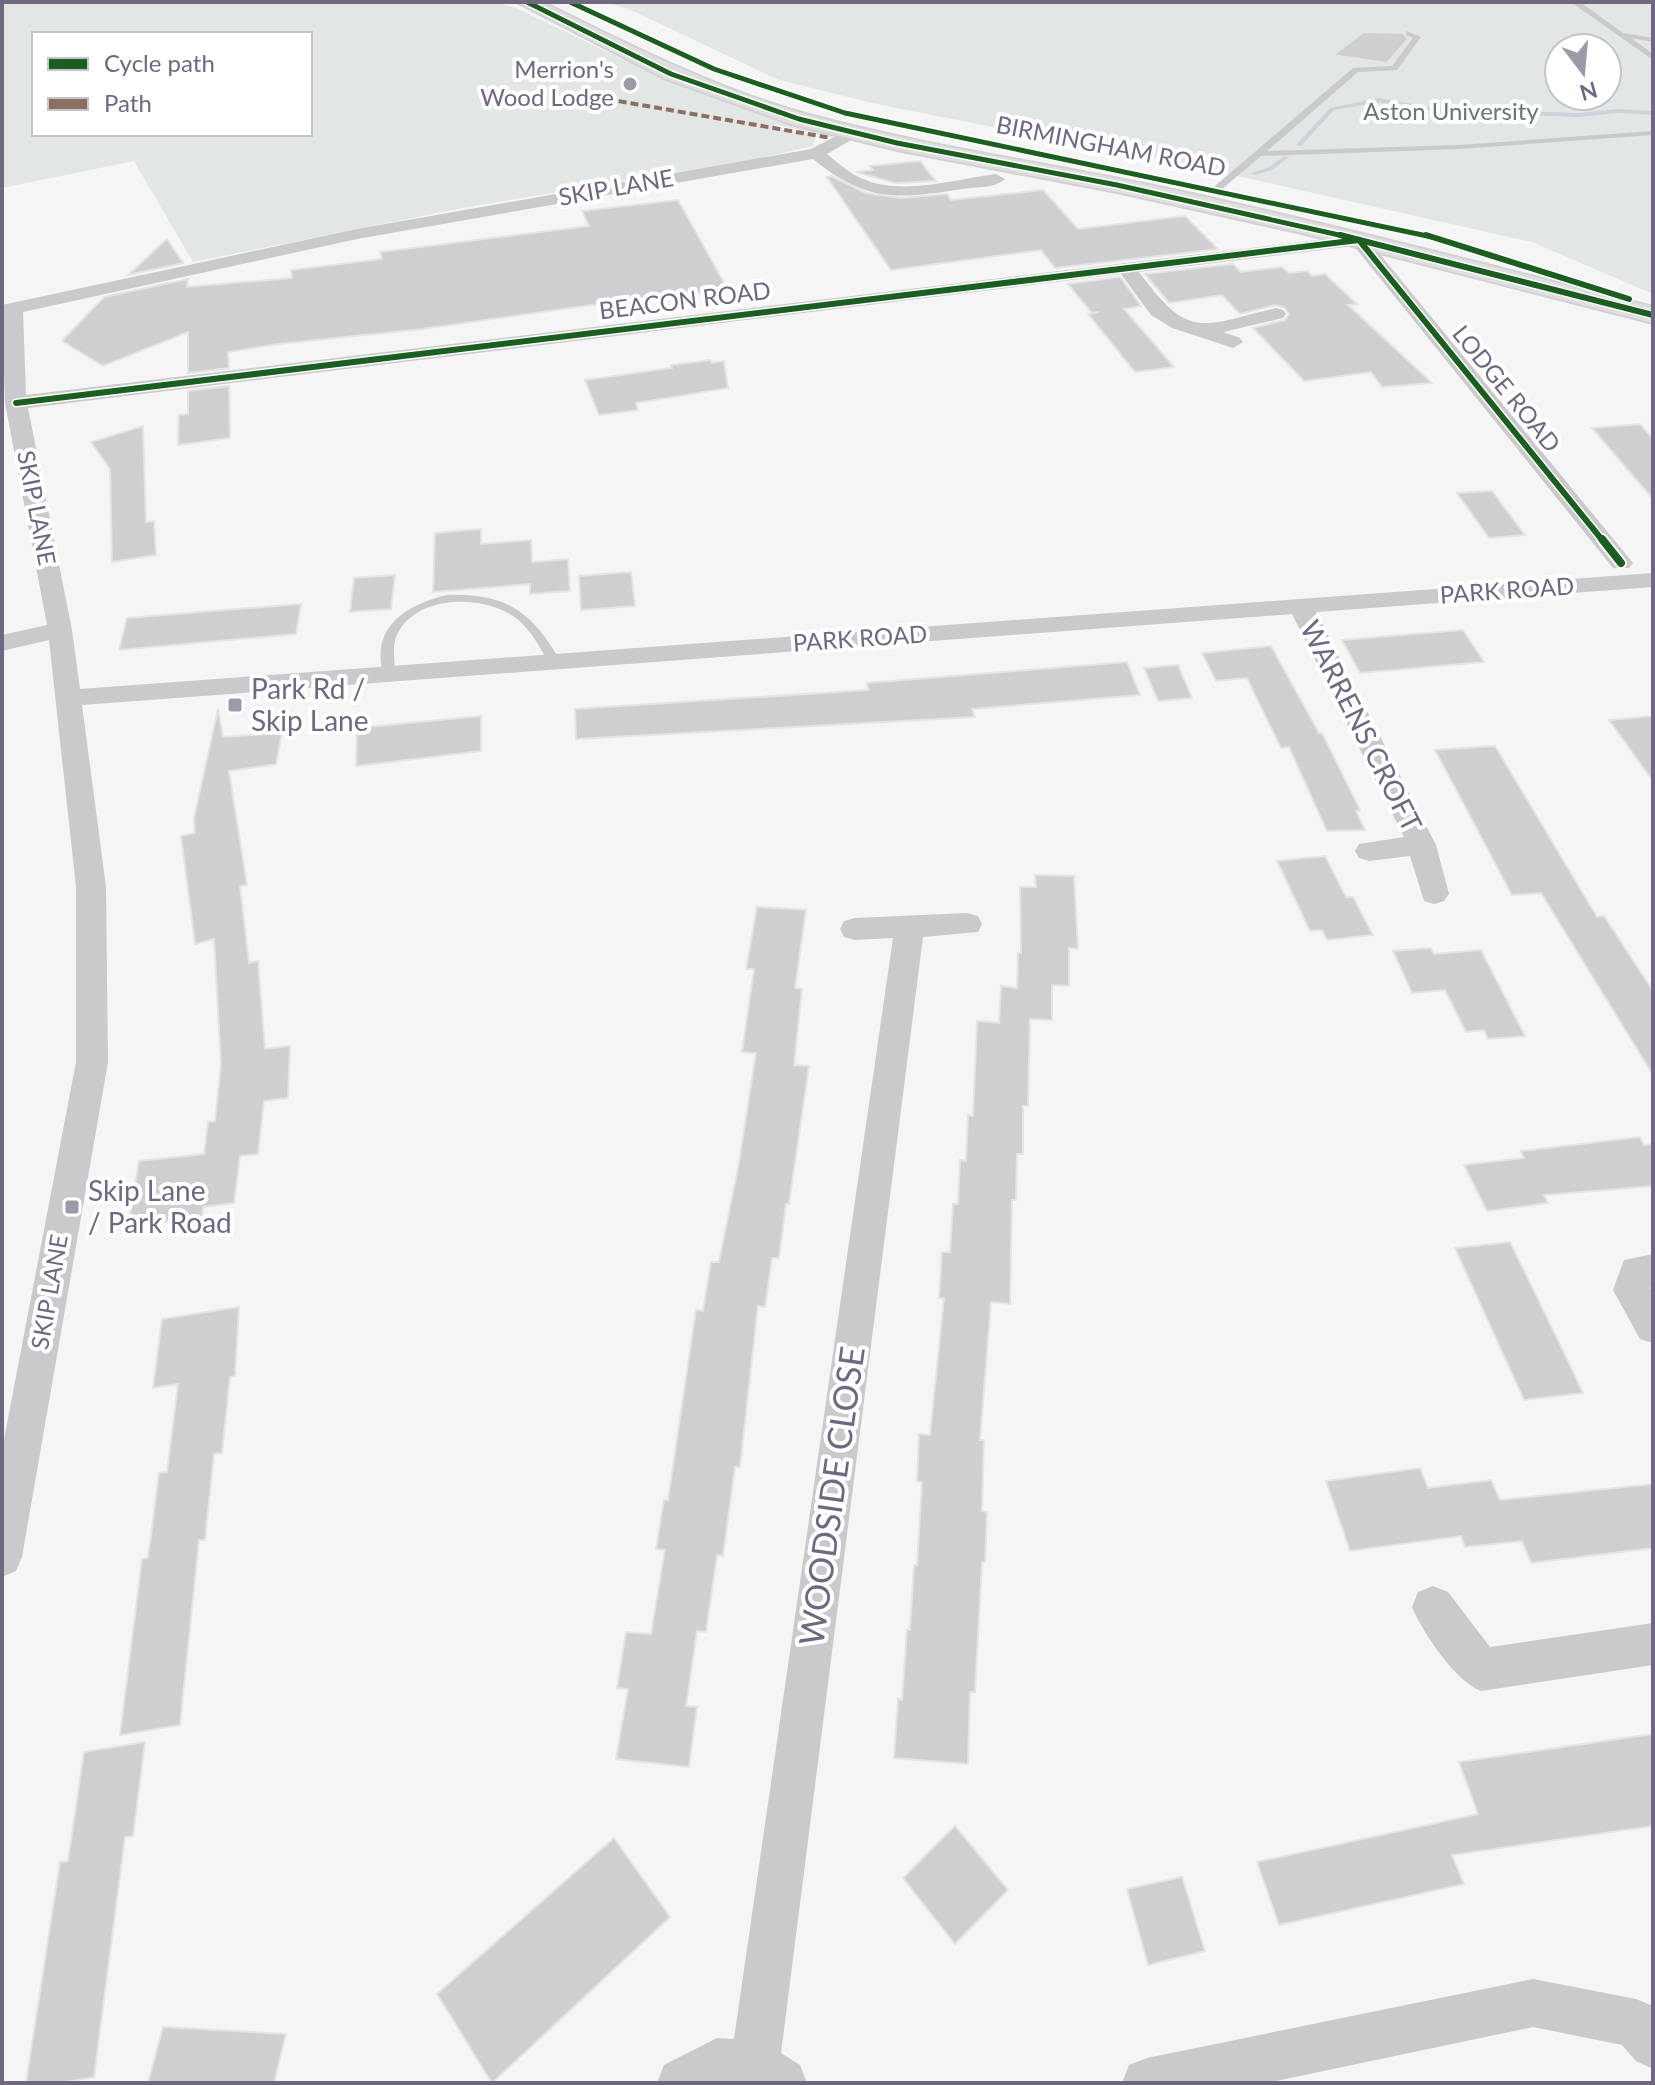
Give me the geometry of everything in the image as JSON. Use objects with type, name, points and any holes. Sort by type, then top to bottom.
[{"type":"highway","name":"BIRMINGHAM ROAD","points":[[527,2],[671,74],[785,114],[852,133],[1103,182],[1310,217],[1561,275],[1653,307]]},
{"type":"highway","name":"BIRMINGHAM ROAD","points":[[570,2],[714,69],[806,102],[917,129],[1218,188],[1310,217],[1359,240],[1414,242],[1653,315]]},
{"type":"street","name":"SKIP LANE","points":[[2,1557],[92,1062],[91,887],[60,630],[16,403],[8,310],[357,234],[816,153],[852,133]]},
{"type":"street","points":[[816,153],[860,185],[883,189],[906,190],[996,179]]},
{"type":"street","name":"BEACON ROAD","points":[[16,403],[1359,240]]},
{"type":"street","name":"LODGE ROAD","points":[[1359,240],[1621,563]]},
{"type":"street","points":[[1126,268],[1158,311],[1179,324],[1233,342]]},
{"type":"street","points":[[1203,331],[1277,314]]},
{"type":"street","name":"PARK ROAD","points":[[68,698],[1651,583]]},
{"type":"street","name":"WARRENS CROFT","points":[[1301,607],[1422,845],[1434,894]]},
{"type":"street","points":[[2,643],[60,630]]},
{"type":"street","name":"WARRENS CROFT","points":[[1369,851],[1422,845]]},
{"type":"street","points":[[855,929],[909,929],[967,924]]},
{"type":"street","name":"WOODSIDE CLOSE","points":[[768,2074],[909,929]]},
{"type":"street","points":[[1653,1269],[1637,1271],[1631,1290],[1653,1327]]},
{"type":"street","points":[[1433,1607],[1481,1670],[1653,1644]]},
{"type":"street","points":[[1147,2083],[1533,2003],[1636,2023],[1653,2044]]},
{"type":"street","points":[[682,2083],[717,2063],[768,2074]]},
{"type":"lane","points":[[1575,2],[1616,32]]},
{"type":"lane","points":[[1218,188],[1356,70],[1394,68],[1417,37],[1409,33]]},
{"type":"lane","points":[[1623,35],[1653,40]]},
{"type":"lane","points":[[1623,37],[1653,58]]},
{"type":"lane","points":[[1259,154],[1443,148],[1653,133]]},
{"type":"lane","points":[[389,674],[391,636],[406,615],[421,606],[459,599],[498,605],[518,614],[541,639],[555,662]]},
{"type":"green space","points":[[2,2],[496,2],[518,9],[622,59],[842,140],[774,124],[778,129],[816,135],[813,146],[756,159],[462,208],[193,262],[134,161],[2,188]]},
{"type":"green space","name":"Aston University","points":[[607,2],[1653,2],[1653,294],[1532,242],[1215,171],[877,104],[779,80],[631,10]]},
{"type":"building","points":[[1364,32],[1403,33],[1408,39],[1387,63],[1333,55]]},
{"type":"building","points":[[920,161],[936,181],[895,183],[856,172],[873,170],[870,166]]},
{"type":"building","points":[[831,176],[866,193],[901,198],[947,194],[951,200],[1043,190],[1078,229],[1185,216],[1218,249],[1055,268],[1041,250],[891,270],[827,177]]},
{"type":"building","points":[[678,200],[728,290],[278,344],[228,352],[229,368],[188,373],[188,332],[103,366],[62,341],[104,297],[188,279],[187,287],[292,278],[291,270],[382,259],[380,252],[589,226],[582,211]]},
{"type":"building","points":[[167,239],[183,263],[128,275]]},
{"type":"building","points":[[1233,264],[1241,272],[1282,267],[1289,273],[1307,271],[1312,276],[1325,274],[1357,304],[1348,305],[1432,383],[1382,387],[1371,372],[1304,381],[1253,328],[1285,320],[1289,314],[1284,307],[1275,305],[1240,314],[1222,295],[1169,303],[1145,274]]},
{"type":"building","points":[[1120,277],[1141,306],[1124,309],[1174,367],[1135,372],[1088,314],[1099,312],[1092,313],[1068,284]]},
{"type":"building","points":[[710,360],[712,363],[724,361],[728,388],[636,403],[638,410],[599,415],[585,380],[672,368],[671,365]]},
{"type":"building","points":[[229,386],[230,438],[178,445],[179,415],[188,414],[188,391]]},
{"type":"building","points":[[1640,424],[1653,439],[1653,499],[1592,428]]},
{"type":"building","points":[[143,426],[146,522],[154,521],[156,555],[112,562],[110,469],[91,442]]},
{"type":"building","points":[[1492,491],[1525,535],[1489,538],[1457,493]]},
{"type":"building","points":[[481,529],[481,544],[531,540],[532,562],[568,559],[570,591],[530,594],[530,584],[433,592],[435,533]]},
{"type":"building","points":[[631,572],[635,606],[581,610],[579,576]]},
{"type":"building","points":[[395,575],[391,609],[350,612],[354,578]]},
{"type":"building","points":[[301,604],[296,634],[119,650],[127,618]]},
{"type":"building","points":[[1463,630],[1484,662],[1360,673],[1342,640]]},
{"type":"building","points":[[1271,646],[1319,733],[1322,733],[1360,810],[1356,811],[1365,830],[1327,831],[1289,747],[1281,748],[1247,678],[1216,681],[1202,653]]},
{"type":"building","points":[[1127,662],[1140,695],[972,709],[975,717],[576,739],[575,709],[868,690],[867,683]]},
{"type":"building","points":[[1178,665],[1192,698],[1158,701],[1144,668]]},
{"type":"building","points":[[218,709],[223,737],[282,733],[276,764],[229,771],[247,885],[240,886],[249,963],[258,961],[265,1049],[290,1046],[288,1098],[264,1101],[258,1154],[240,1156],[234,1203],[203,1207],[202,1217],[128,1226],[139,1161],[204,1154],[208,1122],[215,1121],[221,1064],[214,939],[195,944],[181,836],[195,833],[194,818]]},
{"type":"building","points":[[481,716],[481,751],[356,766],[357,728]]},
{"type":"building","points":[[1653,716],[1653,781],[1609,720]]},
{"type":"building","points":[[1495,746],[1597,917],[1604,916],[1653,991],[1653,1075],[1541,893],[1512,895],[1435,750]]},
{"type":"building","points":[[1325,856],[1346,897],[1353,897],[1373,935],[1327,940],[1322,930],[1310,931],[1277,861]]},
{"type":"building","points":[[1035,875],[1074,876],[1078,949],[1069,948],[1069,986],[1052,985],[1052,1020],[1030,1019],[1028,1106],[1023,1106],[1023,1154],[1017,1154],[1016,1200],[1012,1200],[1010,1304],[991,1302],[980,1440],[984,1440],[982,1511],[987,1512],[985,1562],[982,1562],[975,1692],[970,1692],[968,1764],[894,1758],[898,1699],[902,1700],[914,1565],[917,1565],[922,1482],[917,1481],[919,1434],[930,1435],[944,1298],[939,1298],[942,1252],[950,1252],[953,1204],[958,1204],[960,1160],[966,1161],[968,1115],[973,1116],[977,1021],[999,1023],[1001,986],[1017,988],[1018,953],[1021,953],[1020,887],[1036,887]]},
{"type":"building","points":[[757,907],[806,910],[795,988],[802,989],[794,1065],[809,1066],[789,1204],[786,1204],[779,1258],[772,1258],[765,1307],[758,1306],[740,1467],[735,1467],[723,1556],[717,1555],[706,1632],[697,1631],[686,1706],[697,1707],[689,1767],[616,1759],[628,1689],[617,1688],[626,1632],[651,1634],[665,1550],[656,1549],[664,1500],[668,1500],[696,1310],[703,1311],[711,1262],[719,1262],[739,1163],[756,1053],[742,1052],[754,969],[746,969]]},
{"type":"building","points":[[1431,948],[1434,954],[1481,950],[1525,1036],[1488,1039],[1484,1030],[1466,1032],[1445,990],[1412,993],[1393,951]]},
{"type":"building","points":[[1640,1137],[1644,1145],[1653,1144],[1653,1186],[1544,1195],[1548,1203],[1487,1211],[1464,1165],[1524,1158],[1521,1151]]},
{"type":"building","points":[[1510,1242],[1583,1393],[1524,1400],[1455,1248]]},
{"type":"building","points":[[239,1307],[235,1376],[230,1377],[222,1453],[214,1454],[205,1540],[199,1540],[180,1725],[120,1735],[142,1559],[148,1558],[159,1473],[167,1472],[178,1384],[153,1388],[162,1319]]},
{"type":"building","points":[[1420,1468],[1428,1488],[1491,1480],[1500,1500],[1653,1484],[1653,1548],[1531,1563],[1522,1541],[1465,1547],[1461,1536],[1350,1551],[1326,1481]]},
{"type":"building","points":[[1653,1734],[1653,1826],[1452,1855],[1464,1884],[1279,1925],[1257,1862],[1478,1814],[1459,1762]]},
{"type":"building","points":[[145,1742],[133,1836],[125,1837],[94,2077],[61,2083],[26,2083],[60,1862],[68,1861],[84,1752]]},
{"type":"building","points":[[955,1826],[1008,1890],[955,1944],[903,1878]]},
{"type":"building","points":[[614,1838],[670,1917],[492,2083],[437,1994]]},
{"type":"building","points":[[1182,1877],[1205,1951],[1148,1965],[1127,1889]]},
{"type":"building","points":[[163,2027],[286,2034],[274,2083],[148,2083]]},
{"type":"waterway","points":[[1299,145],[1332,109],[1379,100],[1435,110],[1578,115],[1619,111],[1653,113]]},
{"type":"waterway","points":[[1254,173],[1270,169],[1286,157]]},
{"type":"marked path","points":[[595,97],[831,138]]},
{"type":"cycle path","points":[[527,2],[671,74],[799,119],[897,143],[1117,185],[1304,226],[1653,315]]},
{"type":"cycle path","points":[[570,2],[714,69],[845,113],[1409,230],[1629,299]]},
{"type":"cycle path","points":[[1359,240],[1621,563]]},
{"type":"cycle path","points":[[16,403],[1359,240]]},
{"type":"place","name":"Merrion's Wood Lodge","points":[[630,84]]},
{"type":"place","name":"Park Rd / Skip Lane","points":[[235,705]]},
{"type":"place","name":"Skip Lane / Park Road","points":[[72,1207]]}]
